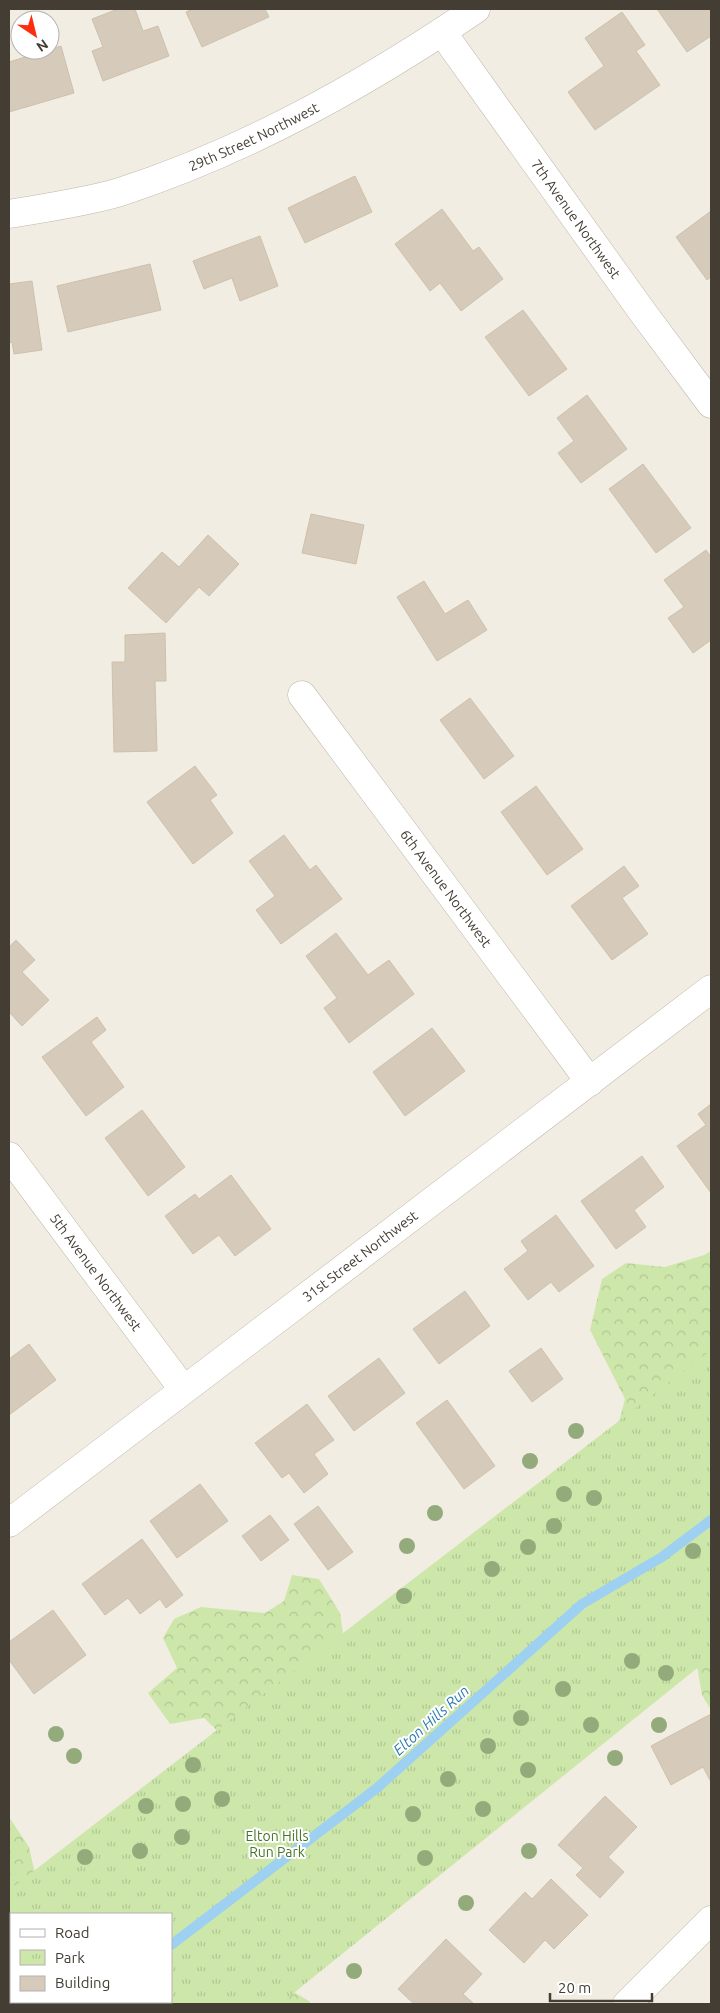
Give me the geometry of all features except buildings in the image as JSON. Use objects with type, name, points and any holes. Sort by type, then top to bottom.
[{"type":"street","name":"29th Street Northwest","points":[[9,214],[118,192],[199,163],[280,126],[442,32],[476,9]]},
{"type":"street","name":"7th Avenue Northwest","points":[[442,32],[641,310],[711,404]]},
{"type":"street","name":"6th Avenue Northwest","points":[[302,695],[590,1082]]},
{"type":"street","name":"31st Street Northwest","points":[[9,1523],[711,989]]},
{"type":"street","name":"5th Avenue Northwest","points":[[9,1156],[183,1389]]},
{"type":"street","points":[[627,2004],[711,1920]]},
{"type":"green space","points":[[711,1251],[711,1418],[616,1433],[625,1399],[590,1330],[602,1279],[626,1263],[665,1267]]},
{"type":"green space","name":"Elton Hills Run Park","points":[[711,1350],[711,1657],[280,2004],[9,2004],[9,1890]]},
{"type":"green space","points":[[292,1575],[319,1579],[340,1613],[346,1653],[234,1747],[204,1718],[170,1724],[148,1693],[177,1668],[163,1638],[174,1619],[201,1607],[265,1613],[284,1601]]},
{"type":"green space","points":[[711,1620],[711,1710],[702,1695],[696,1660]]},
{"type":"green space","points":[[9,1817],[29,1847],[37,1882],[10,1913],[9,1924]]},
{"type":"green space","points":[[282,1985],[311,2004],[251,2004]]},
{"type":"waterway","name":"Elton Hills Run","points":[[172,1944],[377,1788],[582,1604],[662,1557],[711,1520]]}]
